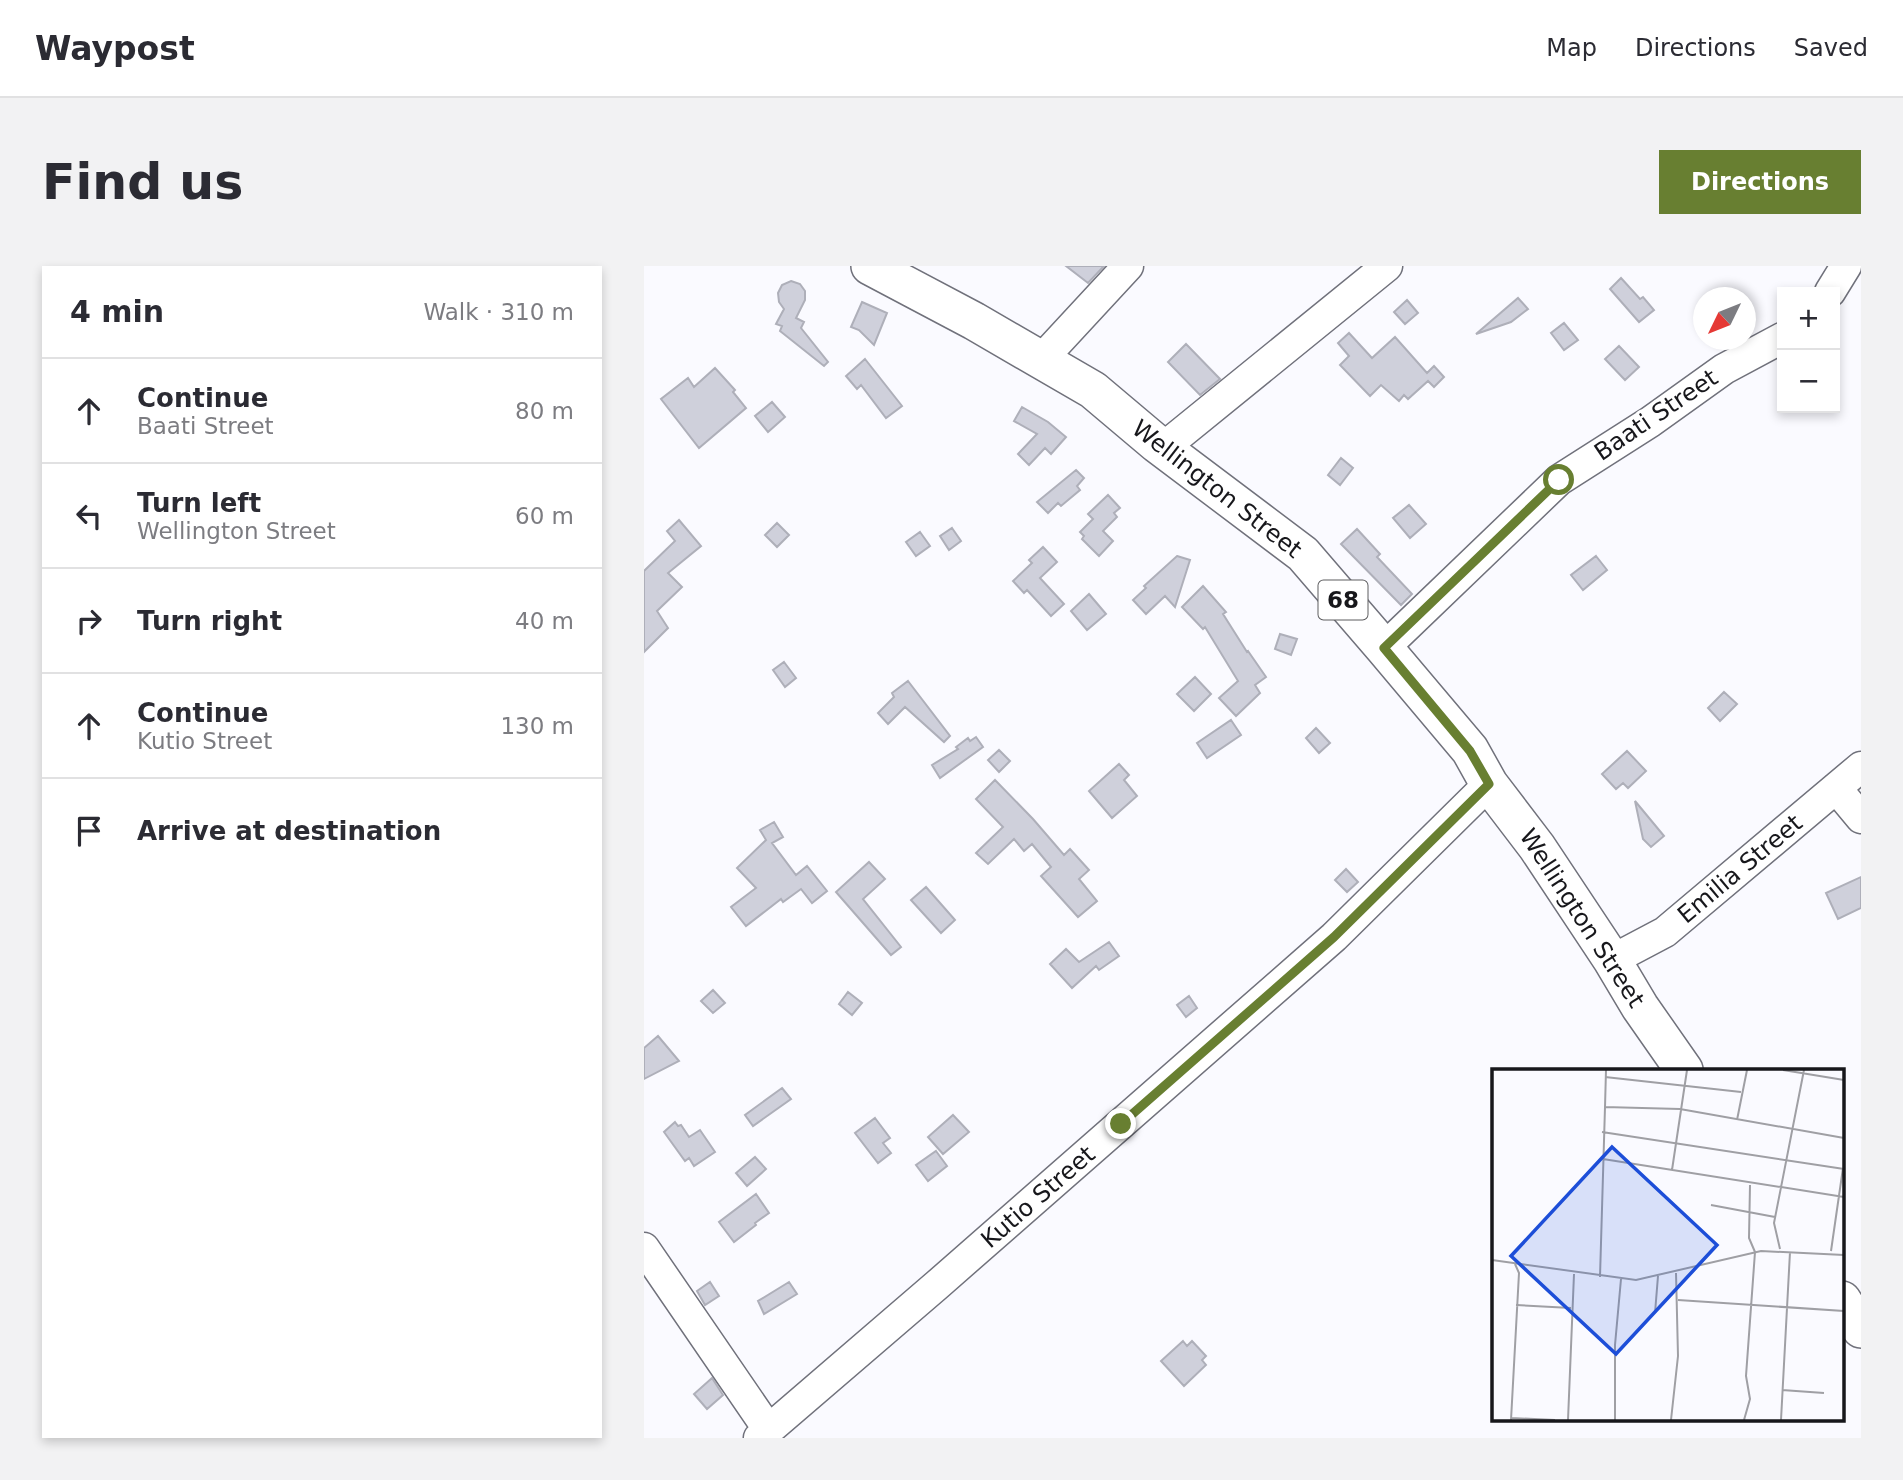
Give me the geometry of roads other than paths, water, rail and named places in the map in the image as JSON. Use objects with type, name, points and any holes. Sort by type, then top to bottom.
[{"type":"main road","name":"Wellington Street","points":[[870,266],[974,321],[1093,390],[1163,448],[1303,554],[1470,751],[1489,784],[1537,847],[1683,1069]]},
{"type":"main road","points":[[1843,1302],[1861,1329]]},
{"type":"street","points":[[1041,360],[1128,266]]},
{"type":"street","points":[[1163,448],[1387,266]]},
{"type":"street","points":[[1833,287],[1846,266]]},
{"type":"street","name":"Baati Street","points":[[1384,648],[1559,480],[1650,422],[1724,369],[1777,341]]},
{"type":"street","name":"Emilia Street","points":[[1612,960],[1665,932],[1861,767]]},
{"type":"street","name":"Kutio Street","points":[[763,1434],[948,1276],[1314,954],[1489,784]]},
{"type":"street","points":[[1836,788],[1861,818]]},
{"type":"street","points":[[644,1248],[763,1434]]}]
